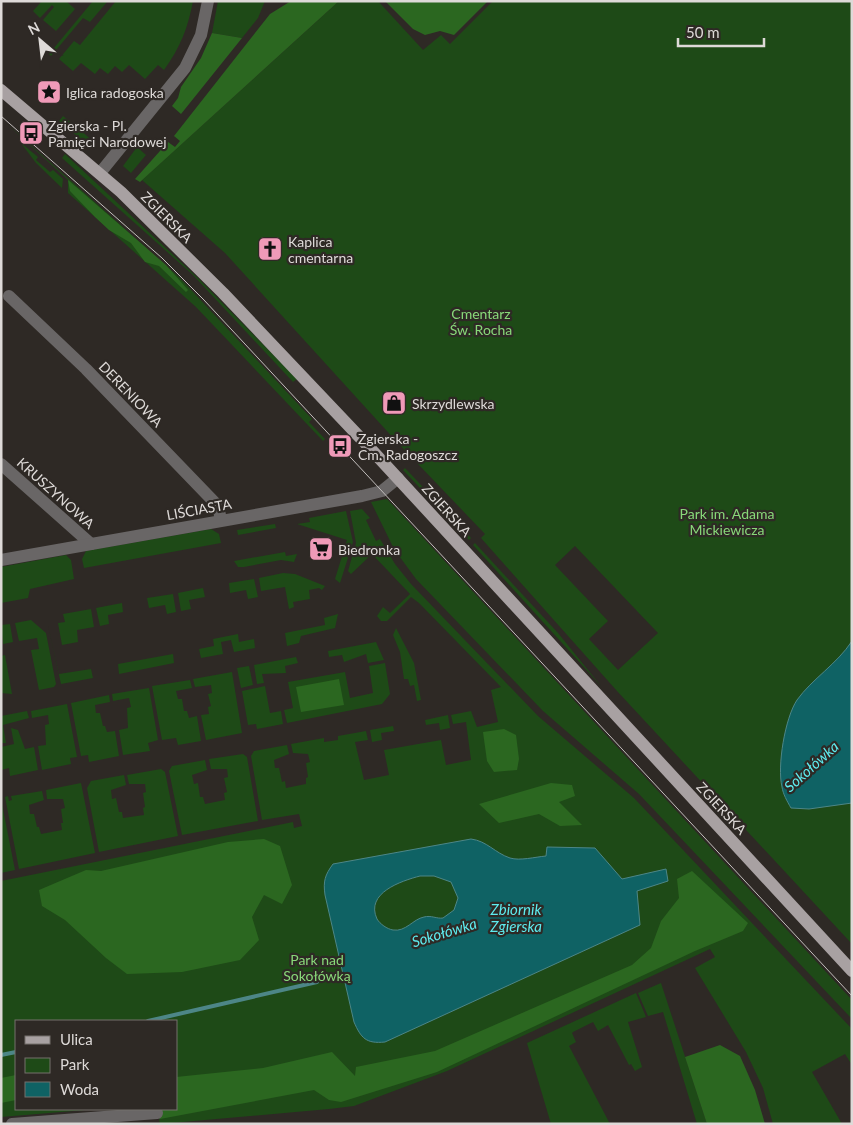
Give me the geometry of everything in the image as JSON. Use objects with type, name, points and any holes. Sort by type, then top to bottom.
[{"type":"main road","name":"ZGIERSKA","points":[[1,90],[100,173],[223,293],[398,478],[852,971]]},
{"type":"street","points":[[100,173],[185,68],[201,35],[208,1]]},
{"type":"street","name":"DERENIOWA","points":[[9,296],[86,369],[212,499],[218,506],[222,520]]},
{"type":"street","name":"KRUSZYNOWA","points":[[1,464],[91,544]]},
{"type":"street","name":"LIŚCIASTA","points":[[1,560],[379,492],[398,478]]},
{"type":"street","points":[[12,1124],[157,1113]]},
{"type":"green space","points":[[42,1],[66,1],[75,9],[56,31],[43,20],[54,7],[52,5],[40,18],[33,11]]},
{"type":"green space","points":[[93,1],[107,2],[90,22],[83,18],[51,56],[49,54]]},
{"type":"green space","points":[[116,1],[193,1],[183,37],[175,54],[164,70],[158,65],[145,79],[129,65],[122,72],[115,66],[108,74],[100,68],[95,74],[81,63],[73,71],[59,59],[74,41],[80,45]]},
{"type":"green space","points":[[218,1],[265,1],[258,18],[242,38],[212,33]]},
{"type":"green space","points":[[291,1],[339,1],[140,182],[135,179],[168,142],[175,147],[180,141],[174,136],[270,14]]},
{"type":"green space","points":[[339,1],[378,1],[423,50],[441,35],[450,44],[493,1],[852,1],[852,944],[617,691],[481,538],[485,534],[396,441],[225,253],[142,180]],"holes":[[[575,546],[658,633],[618,670],[589,639],[608,621],[555,565]]]},
{"type":"green space","points":[[385,1],[488,1],[454,35],[440,31],[425,35],[413,29]]},
{"type":"green space","points":[[212,33],[242,38],[181,114],[172,106],[178,98],[181,87],[201,58]]},
{"type":"green space","points":[[63,116],[93,141],[89,146],[59,121]]},
{"type":"green space","points":[[6,123],[180,278],[312,419],[309,422],[325,439],[323,441],[196,307],[68,193],[68,180]]},
{"type":"green space","points":[[21,143],[38,157],[36,160],[50,172],[53,170],[63,179],[62,188],[36,163]]},
{"type":"green space","points":[[137,147],[146,155],[131,173],[123,166]]},
{"type":"green space","points":[[65,154],[198,278],[297,379],[293,382],[193,275],[62,158]]},
{"type":"green space","points":[[68,180],[166,265],[188,290],[186,292],[159,266],[145,262],[131,243],[109,230],[70,191]]},
{"type":"green space","points":[[405,468],[471,538],[469,540],[403,470]]},
{"type":"green space","points":[[387,499],[852,1000],[852,1019],[639,794],[543,711],[416,579],[394,549],[371,502]]},
{"type":"green space","name":"Park nad Sokołówką","points":[[362,509],[370,518],[366,520],[376,541],[380,539],[395,564],[411,584],[538,716],[634,798],[852,1029],[852,1065],[845,1054],[812,1072],[842,1124],[773,1124],[763,1088],[746,1052],[695,968],[715,957],[710,949],[447,1071],[354,1106],[329,1109],[160,1124],[159,1119],[174,1110],[178,1110],[178,1020],[15,1020],[15,1110],[85,1110],[1,1117],[1,881],[293,822],[294,828],[302,826],[299,814],[262,820],[251,756],[254,751],[287,745],[289,754],[274,760],[275,768],[279,768],[282,782],[285,781],[286,788],[306,784],[306,778],[308,777],[306,763],[310,762],[308,754],[293,753],[291,744],[324,738],[324,742],[338,740],[338,736],[366,731],[368,740],[355,742],[364,780],[389,775],[384,750],[441,740],[446,765],[471,760],[466,722],[453,724],[451,715],[471,711],[477,727],[498,722],[491,690],[501,687],[419,603],[411,597],[387,621],[381,621],[377,616],[383,607],[390,613],[410,594],[372,554],[351,574],[348,571],[356,543],[350,511]]},
{"type":"green space","points":[[346,511],[353,542],[340,583],[335,579],[347,540],[297,524],[310,522],[309,518]]},
{"type":"green space","points":[[275,524],[276,528],[238,535],[237,530]]},
{"type":"green space","points":[[211,529],[219,534],[221,543],[84,568],[82,559],[86,551]]},
{"type":"green space","points":[[475,543],[558,633],[601,686],[473,545]]},
{"type":"green space","points":[[285,552],[286,556],[297,554],[294,562],[281,560],[238,567],[234,561]]},
{"type":"green space","points":[[66,555],[71,560],[74,579],[30,589],[28,598],[1,603],[1,567]]},
{"type":"green space","points":[[283,573],[295,574],[325,586],[322,590],[319,588],[309,590],[310,599],[293,602],[294,607],[289,609],[285,587],[261,591],[259,578]]},
{"type":"green space","points":[[254,579],[258,597],[248,599],[246,590],[230,593],[229,583]]},
{"type":"green space","points":[[203,588],[205,597],[189,600],[191,609],[181,611],[178,593]]},
{"type":"green space","points":[[173,594],[176,612],[167,614],[165,605],[149,608],[147,598]]},
{"type":"green space","points":[[122,603],[123,612],[108,615],[109,624],[100,626],[96,608]]},
{"type":"green space","points":[[91,609],[94,627],[77,630],[78,642],[62,645],[58,623],[65,622],[63,614]]},
{"type":"green space","points":[[338,614],[335,628],[301,636],[299,643],[287,646],[285,633],[325,625],[324,618]]},
{"type":"green space","points":[[31,620],[46,633],[56,684],[54,687],[39,690],[31,650],[39,649],[37,638],[19,641],[15,623]]},
{"type":"green space","points":[[10,624],[13,642],[3,644],[1,625]]},
{"type":"green space","points":[[48,625],[59,674],[91,669],[93,678],[61,684]]},
{"type":"green space","points":[[396,628],[414,663],[421,700],[417,701],[414,685],[410,686],[408,679],[404,679],[400,652],[393,635]]},
{"type":"green space","points":[[238,634],[239,642],[254,639],[255,648],[234,652],[231,640],[221,642],[223,654],[201,658],[199,649],[214,646],[213,639]]},
{"type":"green space","points":[[376,642],[384,660],[368,663],[366,654],[344,662],[342,655],[329,657],[328,651]]},
{"type":"green space","points":[[173,654],[174,663],[119,674],[118,664]]},
{"type":"green space","points":[[5,655],[12,694],[1,693],[1,656]]},
{"type":"green space","points":[[296,657],[298,663],[285,666],[286,673],[262,674],[264,683],[257,684],[254,665]]},
{"type":"green space","points":[[385,663],[390,694],[382,704],[287,723],[284,710],[293,708],[288,682],[345,672],[350,698],[373,693],[369,666]]},
{"type":"green space","points":[[249,666],[253,685],[241,688],[237,668]]},
{"type":"green space","points":[[232,672],[242,733],[206,740],[201,715],[209,714],[208,707],[211,706],[208,694],[212,693],[211,685],[195,687],[193,679]]},
{"type":"green space","points":[[339,679],[344,705],[301,712],[296,687]]},
{"type":"green space","points":[[190,680],[192,688],[176,691],[178,699],[182,699],[184,711],[187,711],[189,718],[197,716],[201,741],[178,745],[176,738],[162,740],[152,686]]},
{"type":"green space","points":[[265,686],[270,713],[281,711],[283,724],[257,729],[256,724],[248,725],[242,691]]},
{"type":"green space","points":[[149,688],[158,740],[148,743],[150,751],[123,755],[119,730],[128,728],[127,708],[131,707],[129,698],[113,701],[112,694]]},
{"type":"green space","points":[[109,695],[110,702],[95,705],[96,713],[100,713],[103,726],[105,726],[107,732],[115,731],[119,756],[89,762],[88,755],[81,756],[71,703]]},
{"type":"green space","points":[[67,704],[77,757],[70,758],[71,764],[42,770],[38,746],[46,745],[45,725],[49,724],[48,715],[32,718],[31,711]]},
{"type":"green space","points":[[27,711],[29,718],[3,725],[6,743],[1,743],[1,716]]},
{"type":"green space","points":[[448,715],[450,728],[440,730],[439,723],[426,725],[425,720]]},
{"type":"green space","points":[[393,726],[394,731],[381,733],[382,740],[372,742],[370,730]]},
{"type":"green space","points":[[11,728],[18,730],[25,749],[34,747],[38,770],[10,776],[9,768],[1,770],[1,747],[14,744]]},
{"type":"green space","points":[[504,729],[516,735],[519,759],[517,770],[494,772],[487,761],[483,732]]},
{"type":"green space","points":[[243,754],[247,757],[258,821],[182,835],[169,771],[172,766],[205,760],[207,770],[192,775],[194,784],[198,783],[200,797],[203,797],[205,804],[225,800],[224,793],[227,792],[224,778],[228,777],[227,769],[211,769],[209,759]]},
{"type":"green space","points":[[161,769],[165,772],[178,836],[99,852],[87,788],[91,781],[124,775],[126,785],[111,790],[112,799],[116,798],[119,812],[122,812],[123,818],[144,815],[143,793],[146,792],[145,784],[129,784],[127,775]]},
{"type":"green space","points":[[81,783],[95,853],[19,869],[5,797],[8,796],[9,801],[12,800],[11,796],[42,791],[44,800],[29,805],[30,814],[34,814],[41,834],[62,830],[61,809],[65,808],[63,799],[47,799],[46,790]]},
{"type":"green space","points":[[551,783],[572,785],[575,796],[559,802],[582,825],[560,826],[539,814],[499,823],[479,804]]},
{"type":"green space","points":[[1,799],[15,870],[1,873]]},
{"type":"green space","points":[[264,839],[280,846],[292,885],[282,904],[264,895],[252,917],[259,940],[240,960],[182,972],[127,974],[106,958],[65,920],[42,906],[39,890],[86,870],[101,871],[228,842]]},
{"type":"green space","points":[[692,871],[748,923],[743,931],[695,951],[437,1072],[341,1102],[329,1100],[314,1090],[160,1119],[156,1110],[178,1110],[178,1077],[263,1068],[332,1052],[355,1076],[356,1067],[435,1051],[632,965],[651,948],[661,921],[679,898],[677,879]]},
{"type":"green space","points":[[661,983],[707,1124],[697,1124],[663,1012],[648,1016],[638,993]]},
{"type":"green space","points":[[636,993],[646,1017],[628,1022],[642,1067],[635,1071],[631,1064],[629,1065],[608,1025],[598,1031],[593,1022],[573,1032],[576,1042],[569,1046],[610,1124],[551,1124],[527,1043]]},
{"type":"green space","points":[[720,1045],[740,1056],[755,1090],[765,1124],[707,1124],[685,1057]]},
{"type":"green space","points":[[15,1075],[15,1100],[1,1103],[1,1078]]},
{"type":"water","points":[[852,641],[852,803],[809,809],[791,808],[783,792],[781,778],[781,755],[789,718],[803,692],[839,657]]},
{"type":"water","name":"Zbiornik Zgierska","points":[[471,839],[482,842],[505,856],[514,859],[546,856],[547,847],[595,848],[622,879],[666,869],[668,881],[637,891],[640,925],[385,1042],[373,1042],[362,1036],[354,1022],[325,895],[325,878],[333,864]],"holes":[[[434,876],[451,882],[458,898],[454,910],[443,918],[429,916],[420,918],[398,930],[388,929],[378,921],[375,910],[376,902],[380,895],[395,885],[412,878]]]},
{"type":"waterway","name":"Sokołówka","points":[[152,1020],[317,982]]},
{"type":"waterway","name":"Sokołówka","points":[[1,1055],[15,1052]]},
{"type":"tram line","points":[[1,116],[162,258],[204,300],[852,996]]},
{"type":"place","name":"Iglica radogoska","points":[[49,92]]},
{"type":"place","name":"Zgierska - Pl. Pamięci Narodowej","points":[[31,133]]},
{"type":"place","name":"Kaplica cmentarna","points":[[270,249]]},
{"type":"place","name":"Skrzydlewska","points":[[394,403]]},
{"type":"place","name":"Zgierska - Cm. Radogoszcz","points":[[340,446]]},
{"type":"place","name":"Biedronka","points":[[321,549]]},
{"type":"park label","name":"Cmentarz Św. Rocha","points":[[481,322]]},
{"type":"park label","name":"Park im. Adama Mickiewicza","points":[[727,522]]}]
